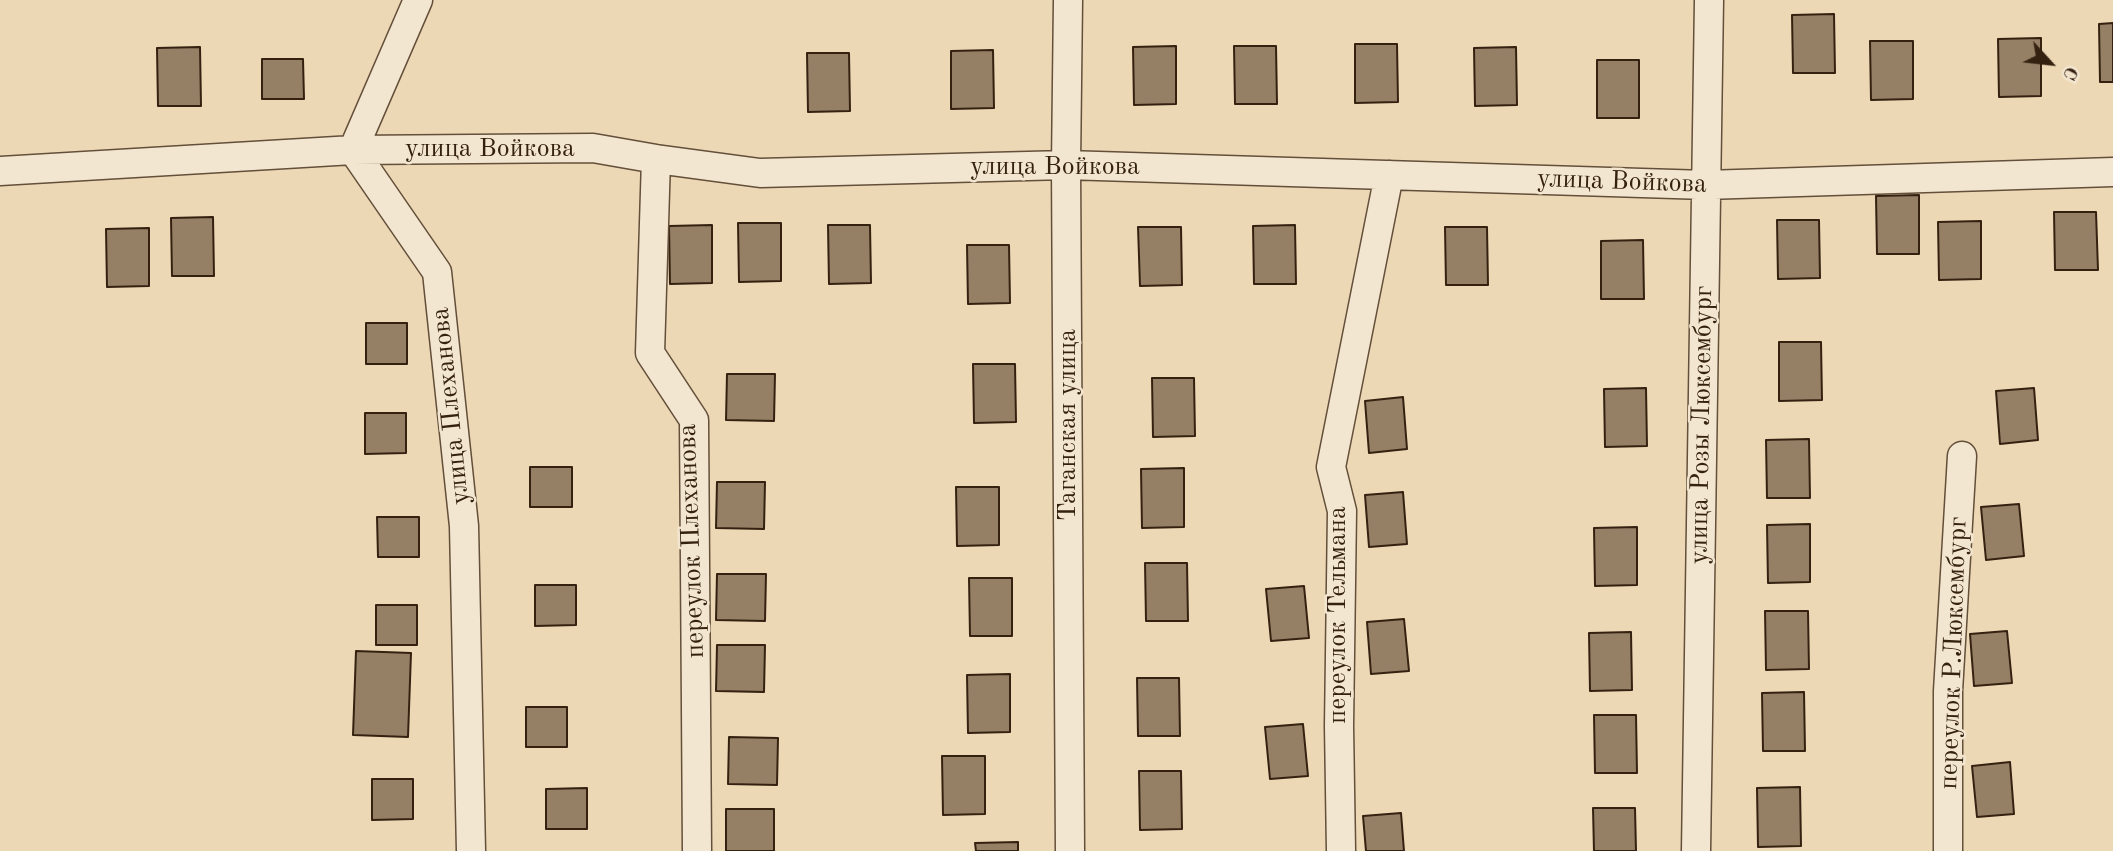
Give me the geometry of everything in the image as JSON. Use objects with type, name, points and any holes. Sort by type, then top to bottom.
[{"type":"street","points":[[354,150],[418,0]]},
{"type":"street","name":"Таганская улица","points":[[1068,0],[1066,165],[1070,851]]},
{"type":"street","name":"улица Розы Люксембург","points":[[1696,851],[1709,0]]},
{"type":"street","name":"улица Войкова","points":[[0,170],[354,150],[593,148],[760,173],[1066,165],[1706,185],[2113,172]]},
{"type":"street","name":"улица Плеханова","points":[[354,150],[437,272],[464,526],[471,851]]},
{"type":"street","name":"переулок Плеханова","points":[[656,159],[650,353],[694,420],[696,851]]},
{"type":"street","name":"переулок Тельмана","points":[[1341,851],[1339,726],[1342,511],[1331,467],[1389,175]]},
{"type":"street","name":"переулок Р.Люксембург","points":[[1948,851],[1948,691],[1962,456]]},
{"type":"building","points":[[1834,14],[1835,73],[1793,73],[1792,15]]},
{"type":"building","points":[[2113,23],[2113,82],[2100,82],[2099,24]]},
{"type":"building","points":[[2041,38],[2041,96],[1999,97],[1998,39]]},
{"type":"building","points":[[1870,41],[1913,41],[1913,99],[1871,100]]},
{"type":"building","points":[[1355,44],[1397,44],[1398,102],[1355,103]]},
{"type":"building","points":[[1176,46],[1176,104],[1134,105],[1133,47]]},
{"type":"building","points":[[1234,46],[1276,46],[1277,104],[1235,104]]},
{"type":"building","points":[[200,47],[201,106],[158,106],[157,48]]},
{"type":"building","points":[[1516,47],[1517,105],[1475,106],[1474,48]]},
{"type":"building","points":[[993,50],[994,108],[951,109],[951,51]]},
{"type":"building","points":[[807,53],[849,53],[850,111],[808,112]]},
{"type":"building","points":[[262,59],[303,59],[304,99],[262,99]]},
{"type":"building","points":[[1597,60],[1639,60],[1639,118],[1597,118]]},
{"type":"building","points":[[1919,195],[1919,254],[1877,254],[1876,196]]},
{"type":"building","points":[[2054,212],[2096,212],[2098,270],[2055,270]]},
{"type":"building","points":[[213,217],[214,276],[172,276],[171,218]]},
{"type":"building","points":[[1777,220],[1819,220],[1820,278],[1778,279]]},
{"type":"building","points":[[1981,221],[1981,279],[1939,280],[1938,222]]},
{"type":"building","points":[[738,223],[781,223],[781,281],[739,282]]},
{"type":"building","points":[[712,225],[712,283],[670,284],[669,226]]},
{"type":"building","points":[[828,225],[870,225],[871,283],[829,284]]},
{"type":"building","points":[[1295,225],[1296,284],[1254,284],[1253,226]]},
{"type":"building","points":[[1138,227],[1181,227],[1182,285],[1140,286]]},
{"type":"building","points":[[1445,227],[1487,227],[1488,285],[1446,285]]},
{"type":"building","points":[[149,228],[149,286],[107,287],[106,229]]},
{"type":"building","points":[[1643,240],[1644,299],[1601,299],[1601,241]]},
{"type":"building","points":[[967,245],[1009,245],[1010,303],[968,304]]},
{"type":"building","points":[[366,323],[407,323],[407,364],[366,364]]},
{"type":"building","points":[[1779,342],[1821,342],[1822,400],[1779,401]]},
{"type":"building","points":[[973,364],[1015,364],[1016,422],[974,423]]},
{"type":"building","points":[[727,374],[775,374],[774,421],[726,420]]},
{"type":"building","points":[[1152,378],[1194,378],[1195,436],[1153,437]]},
{"type":"building","points":[[1646,388],[1647,446],[1605,447],[1604,389]]},
{"type":"building","points":[[2034,388],[2038,440],[2000,444],[1996,391]]},
{"type":"building","points":[[1403,397],[1407,449],[1369,453],[1365,401]]},
{"type":"building","points":[[365,413],[406,413],[406,453],[365,454]]},
{"type":"building","points":[[1809,439],[1810,498],[1767,498],[1766,440]]},
{"type":"building","points":[[530,467],[572,467],[572,507],[530,507]]},
{"type":"building","points":[[1184,468],[1184,527],[1142,528],[1141,469]]},
{"type":"building","points":[[717,482],[765,482],[764,529],[716,528]]},
{"type":"building","points":[[956,487],[999,487],[999,545],[957,546]]},
{"type":"building","points":[[1403,492],[1407,544],[1369,547],[1365,495]]},
{"type":"building","points":[[2019,504],[2024,556],[1986,560],[1981,507]]},
{"type":"building","points":[[377,517],[419,517],[419,557],[378,557]]},
{"type":"building","points":[[1810,524],[1810,582],[1768,583],[1767,525]]},
{"type":"building","points":[[1637,527],[1637,585],[1595,586],[1594,528]]},
{"type":"building","points":[[1145,563],[1187,563],[1188,621],[1146,621]]},
{"type":"building","points":[[717,574],[766,574],[765,621],[716,620]]},
{"type":"building","points":[[969,578],[1012,578],[1012,636],[970,636]]},
{"type":"building","points":[[535,585],[576,585],[576,625],[535,626]]},
{"type":"building","points":[[1304,586],[1309,638],[1271,641],[1266,589]]},
{"type":"building","points":[[376,605],[417,605],[417,645],[376,645]]},
{"type":"building","points":[[1765,611],[1808,611],[1809,669],[1766,670]]},
{"type":"building","points":[[1404,619],[1409,671],[1371,674],[1367,622]]},
{"type":"building","points":[[2007,631],[2012,683],[1974,686],[1970,634]]},
{"type":"building","points":[[1631,632],[1632,690],[1590,691],[1589,633]]},
{"type":"building","points":[[717,645],[765,645],[764,692],[716,691]]},
{"type":"building","points":[[356,651],[411,653],[408,737],[353,735]]},
{"type":"building","points":[[1010,674],[1010,732],[968,733],[967,675]]},
{"type":"building","points":[[1137,678],[1179,678],[1180,736],[1138,736]]},
{"type":"building","points":[[1804,692],[1805,751],[1763,751],[1762,693]]},
{"type":"building","points":[[526,707],[567,707],[567,747],[526,747]]},
{"type":"building","points":[[1594,715],[1636,715],[1637,773],[1595,773]]},
{"type":"building","points":[[1303,724],[1308,776],[1270,779],[1265,727]]},
{"type":"building","points":[[729,737],[778,738],[777,785],[728,784]]},
{"type":"building","points":[[942,756],[985,756],[985,814],[943,815]]},
{"type":"building","points":[[2010,762],[2014,814],[1977,817],[1972,766]]},
{"type":"building","points":[[1139,771],[1181,771],[1182,829],[1140,830]]},
{"type":"building","points":[[372,779],[413,779],[413,819],[372,820]]},
{"type":"building","points":[[1800,787],[1801,846],[1758,847],[1757,788]]},
{"type":"building","points":[[587,788],[587,829],[546,829],[546,789]]},
{"type":"building","points":[[1593,808],[1635,808],[1636,851],[1594,851]]},
{"type":"building","points":[[726,809],[774,809],[774,851],[726,851]]},
{"type":"building","points":[[1401,813],[1404,851],[1366,851],[1363,816]]},
{"type":"building","points":[[1018,842],[1018,851],[976,851],[975,843]]}]
